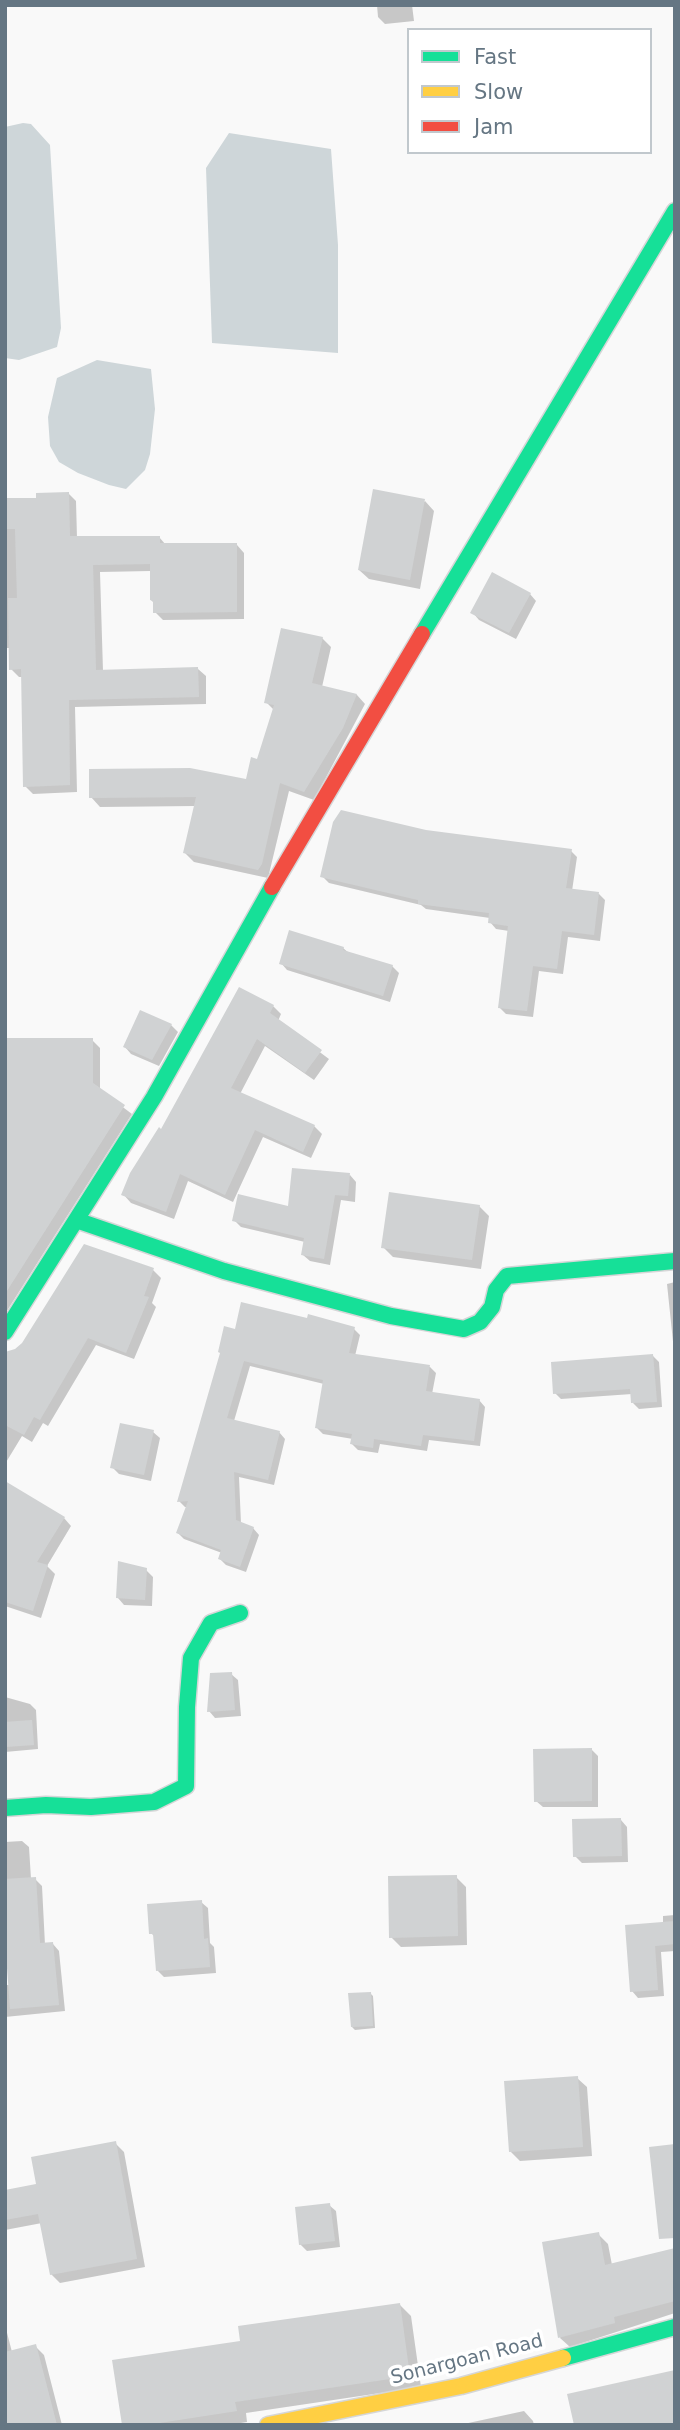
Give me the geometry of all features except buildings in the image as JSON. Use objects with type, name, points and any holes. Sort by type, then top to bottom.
[{"type":"street","points":[[5,1332],[154,1097],[290,855],[675,211]]},
{"type":"street","points":[[76,1220],[224,1270],[391,1316],[464,1329],[480,1322],[492,1307],[496,1290],[507,1276],[675,1261]]},
{"type":"street","points":[[5,1808],[46,1805],[91,1807],[154,1802],[186,1786],[191,1658],[211,1623],[240,1613]]},
{"type":"street","name":"Sonargoan Road","points":[[268,2425],[461,2386],[675,2327]]},
{"type":"shaded area","points":[[31,124],[50,145],[61,328],[57,347],[19,360],[5,358],[5,127]]},
{"type":"shaded area","points":[[229,133],[331,149],[338,245],[338,353],[212,343],[206,168]]},
{"type":"shaded area","points":[[97,360],[151,369],[155,409],[150,454],[145,470],[126,489],[78,473],[59,462],[50,446],[48,417],[57,378]]},
{"type":"traffic: fast","points":[[422,634],[675,211]]},
{"type":"traffic: fast","points":[[5,1332],[154,1097],[272,887]]},
{"type":"traffic: fast","points":[[76,1220],[224,1271],[391,1316],[464,1329],[480,1322],[492,1307],[496,1290],[507,1276],[675,1261]]},
{"type":"traffic: fast","points":[[5,1808],[46,1805],[91,1807],[154,1802],[186,1786],[191,1658],[211,1623],[240,1613]]},
{"type":"traffic: fast","points":[[563,2358],[675,2327]]},
{"type":"traffic: slow","points":[[268,2425],[461,2386],[563,2358]]},
{"type":"traffic: jam","points":[[272,887],[422,634]]}]
